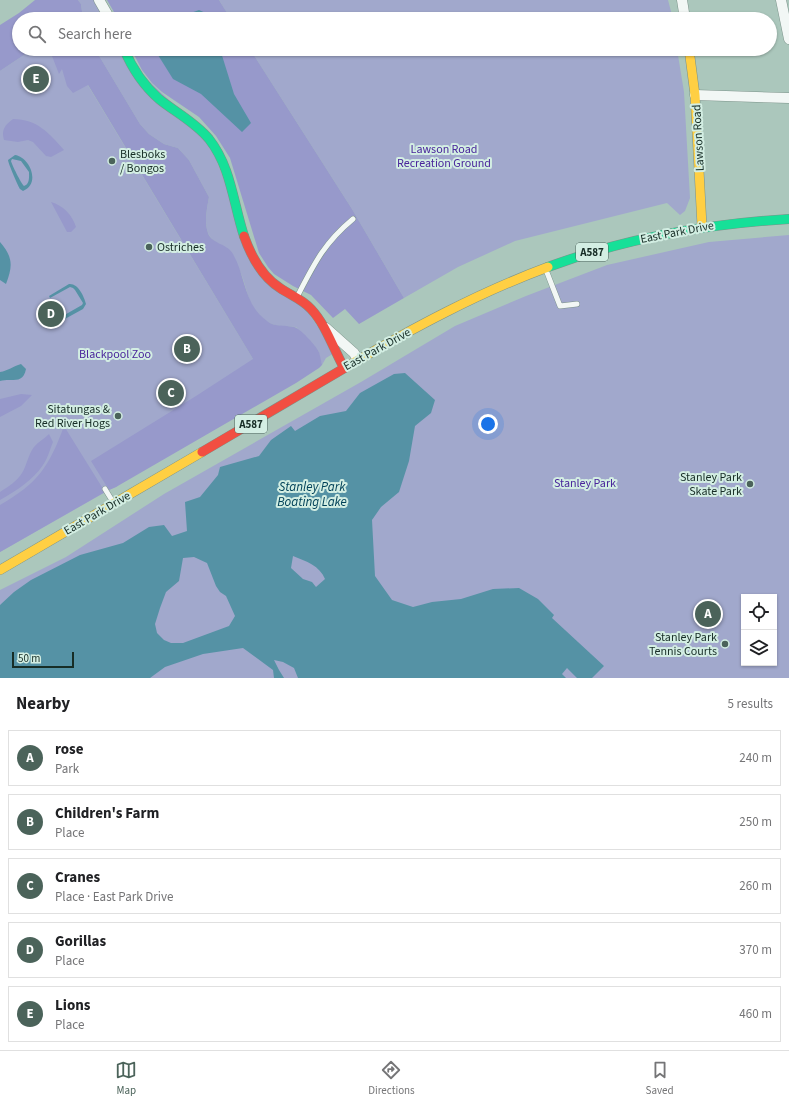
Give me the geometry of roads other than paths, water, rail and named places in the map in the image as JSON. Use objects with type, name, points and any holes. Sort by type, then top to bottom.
[{"type":"main road","points":[[128,56],[139,78],[148,89],[159,99],[183,114],[195,124],[210,141],[224,165],[243,232],[258,267],[268,279],[279,288],[297,297],[310,308],[324,327],[344,368]]},
{"type":"main road","name":"Lawson Road","points":[[690,56],[695,95],[702,226]]},
{"type":"main road","name":"East Park Drive","points":[[0,570],[114,503],[159,482],[344,368],[435,317],[477,296],[586,253],[634,240],[702,226],[789,219]]},
{"type":"street","points":[[99,0],[106,12]]},
{"type":"street","points":[[682,0],[684,12]]},
{"type":"street","points":[[781,0],[789,39]]},
{"type":"street","points":[[695,95],[789,98]]},
{"type":"street","points":[[324,327],[354,352],[358,360]]},
{"type":"lane","points":[[297,297],[321,252],[342,228],[353,219]]},
{"type":"lane","points":[[545,268],[560,306],[577,304]]},
{"type":"lane","points":[[106,489],[114,503]]},
{"type":"water","points":[[159,56],[222,56],[234,94],[251,123],[242,132],[201,94],[173,79]]},
{"type":"water","points":[[15,155],[25,160],[29,165],[32,177],[31,183],[28,188],[23,191],[19,188],[8,160]],"holes":[[[12,159],[21,161],[29,172],[28,182],[24,186],[11,161]]]},
{"type":"water","points":[[0,242],[7,252],[11,267],[6,284],[0,280]]},
{"type":"water","points":[[69,284],[72,284],[78,288],[86,304],[83,309],[63,320],[61,317],[83,303],[75,290],[70,287],[50,298],[49,296]]},
{"type":"water","points":[[21,364],[26,369],[22,377],[16,380],[0,381],[0,372],[6,371]]},
{"type":"water","name":"Stanley Park Boating Lake","points":[[405,373],[435,400],[431,413],[415,426],[409,461],[399,492],[381,507],[372,520],[375,576],[392,600],[413,607],[432,602],[461,599],[493,589],[519,588],[538,599],[554,615],[552,618],[604,666],[592,678],[577,678],[567,668],[562,674],[566,678],[298,678],[294,668],[283,662],[274,660],[284,678],[274,678],[273,670],[243,648],[203,654],[165,667],[150,678],[0,678],[0,605],[14,592],[31,580],[80,555],[123,543],[149,527],[164,525],[172,536],[187,531],[185,502],[200,497],[218,475],[220,467],[259,456],[271,440],[291,426],[295,431],[320,416],[346,411],[360,393],[394,374]],"holes":[[[293,556],[316,567],[323,574],[325,579],[316,587],[312,582],[303,579],[291,568]],[[194,557],[207,563],[216,586],[220,592],[226,596],[235,616],[229,626],[183,643],[171,643],[164,640],[157,633],[155,624],[166,592],[179,581],[183,558]]]},
{"type":"place","name":"Lions","points":[[36,79]]},
{"type":"place","name":"Blesboks / Bongos","points":[[112,161]]},
{"type":"place","name":"Ostriches","points":[[149,247]]},
{"type":"place","name":"Gorillas","points":[[51,314]]},
{"type":"place","name":"Children's Farm","points":[[187,349]]},
{"type":"place","name":"Cranes","points":[[171,393]]},
{"type":"place","name":"Sitatungas & Red River Hogs","points":[[118,416]]},
{"type":"place","name":"Stanley Park Skate Park","points":[[750,484]]},
{"type":"place","name":"rose","points":[[708,614]]},
{"type":"place","name":"Stanley Park Tennis Courts","points":[[725,644]]},
{"type":"park label","name":"Lawson Road Recreation Ground","points":[[444,156]]},
{"type":"park label","name":"Blackpool Zoo","points":[[115,354]]},
{"type":"park label","name":"Stanley Park","points":[[585,483]]}]
